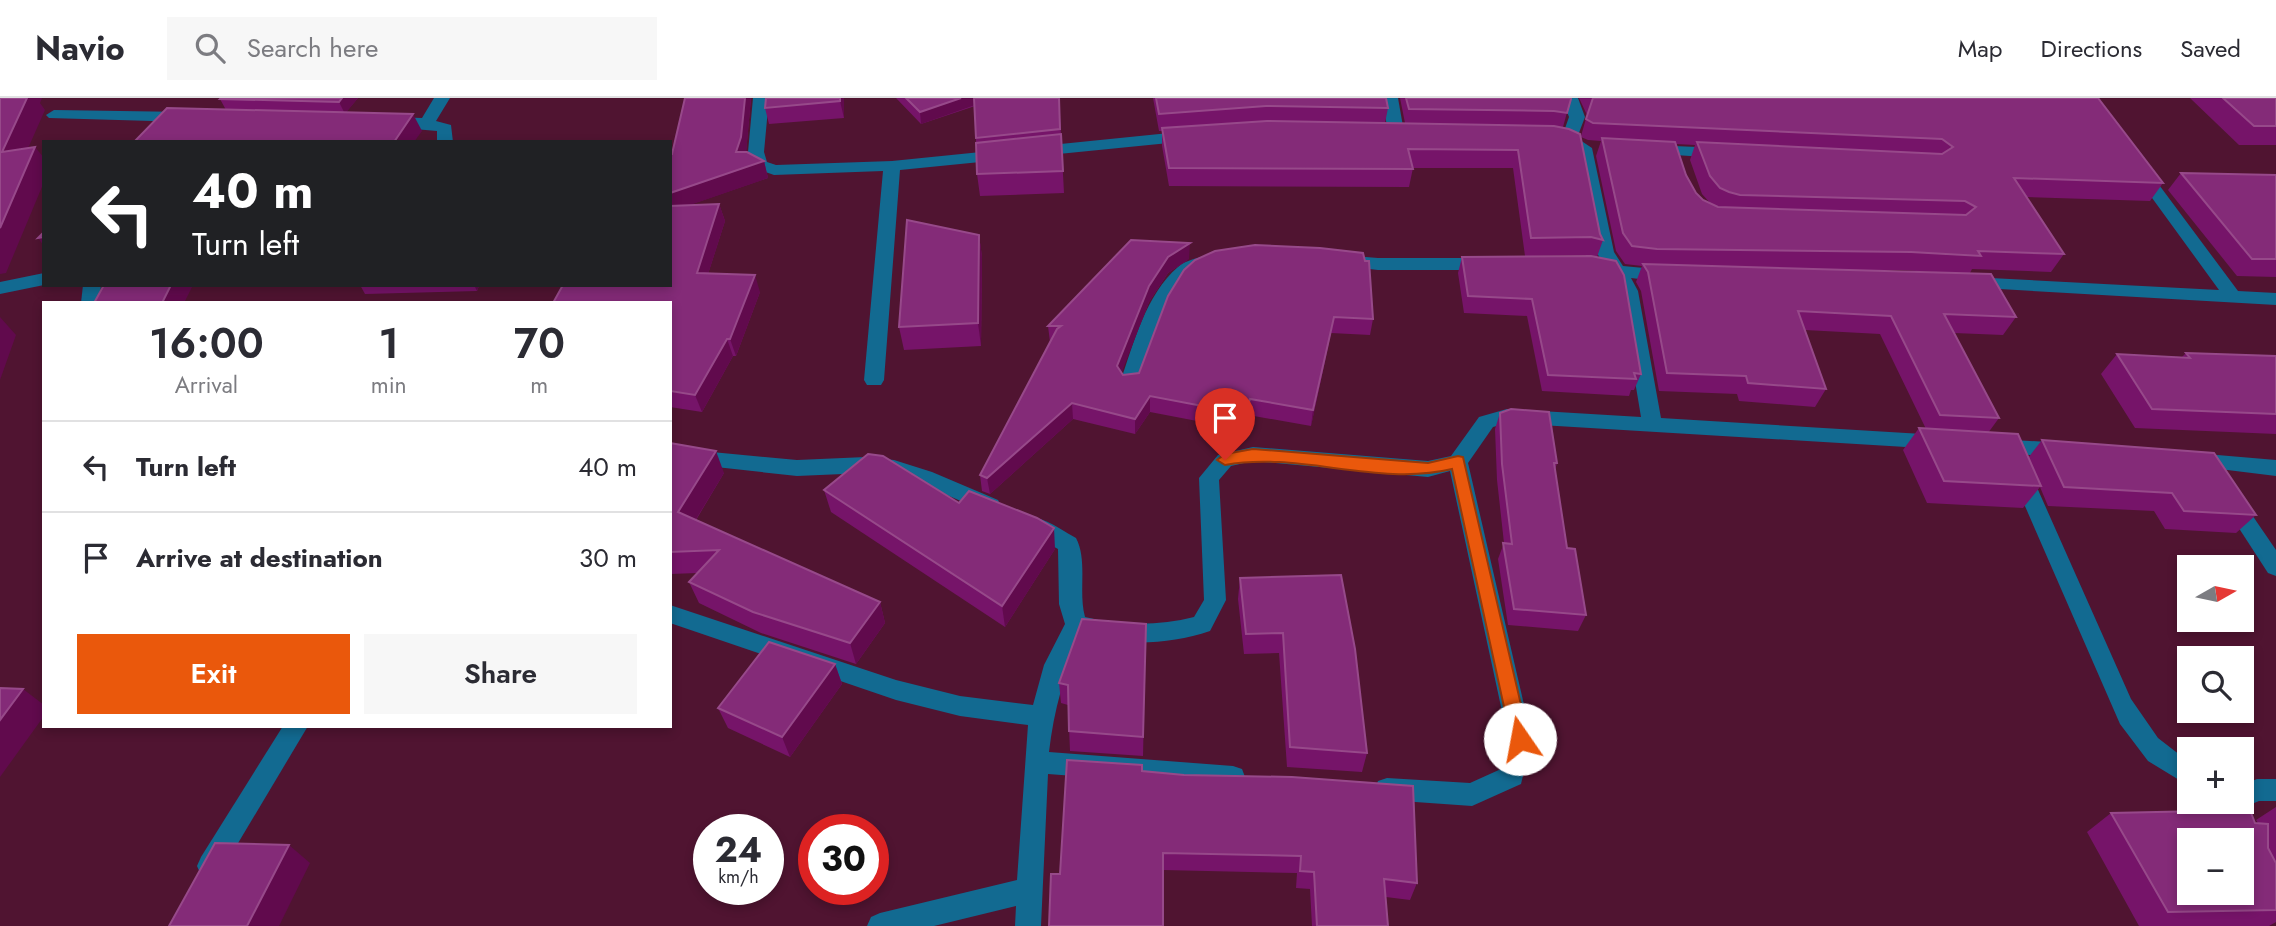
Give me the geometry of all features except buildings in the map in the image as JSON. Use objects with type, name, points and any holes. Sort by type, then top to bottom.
[{"type":"street","points":[[427,123],[442,98]]},
{"type":"street","points":[[761,98],[756,152],[760,165],[774,170],[892,166],[1209,134]]},
{"type":"street","points":[[1390,98],[1396,132]]},
{"type":"street","points":[[1570,98],[1577,117],[1605,252],[1629,291],[1652,424]]},
{"type":"street","points":[[54,115],[205,118]]},
{"type":"street","points":[[376,121],[427,123],[445,128],[445,140]]},
{"type":"street","points":[[1535,136],[1583,145]]},
{"type":"street","points":[[1635,149],[1678,158],[1743,154]]},
{"type":"street","points":[[2131,158],[2234,298]]},
{"type":"street","points":[[874,380],[892,166]]},
{"type":"street","points":[[1130,383],[1144,340],[1161,305],[1183,272],[1222,256]]},
{"type":"street","points":[[1322,259],[1378,264],[1502,264]]},
{"type":"street","points":[[1596,267],[1650,276],[1678,276]]},
{"type":"street","points":[[0,288],[42,279]]},
{"type":"street","points":[[1955,282],[2276,299]]},
{"type":"street","points":[[1076,624],[1101,631],[1173,633],[1202,624],[1214,600],[1209,478],[1225,460],[1253,454],[1363,466],[1428,469],[1458,461],[1486,422],[1507,416],[2088,452]]},
{"type":"street","points":[[2008,447],[2121,704],[2137,734],[2160,759],[2177,768]]},
{"type":"street","points":[[672,455],[797,468],[866,465],[894,468],[925,477],[1048,531],[1068,544],[1072,566],[1068,605],[1076,624],[1056,665],[1041,716],[1036,762],[1028,926]]},
{"type":"street","points":[[2179,459],[2276,468]]},
{"type":"street","points":[[1363,787],[1472,795],[1512,776],[1520,739],[1458,461]]},
{"type":"street","points":[[2204,461],[2276,567]]},
{"type":"street","points":[[672,615],[896,690],[960,706],[1041,716]]},
{"type":"street","points":[[202,880],[295,728]]},
{"type":"street","points":[[1036,762],[1254,779]]},
{"type":"street","points":[[2254,791],[2276,790]]},
{"type":"street","points":[[880,926],[1030,890]]},
{"type":"route","points":[[1225,460],[1253,454],[1363,466],[1428,469],[1458,461],[1520,739]]}]
